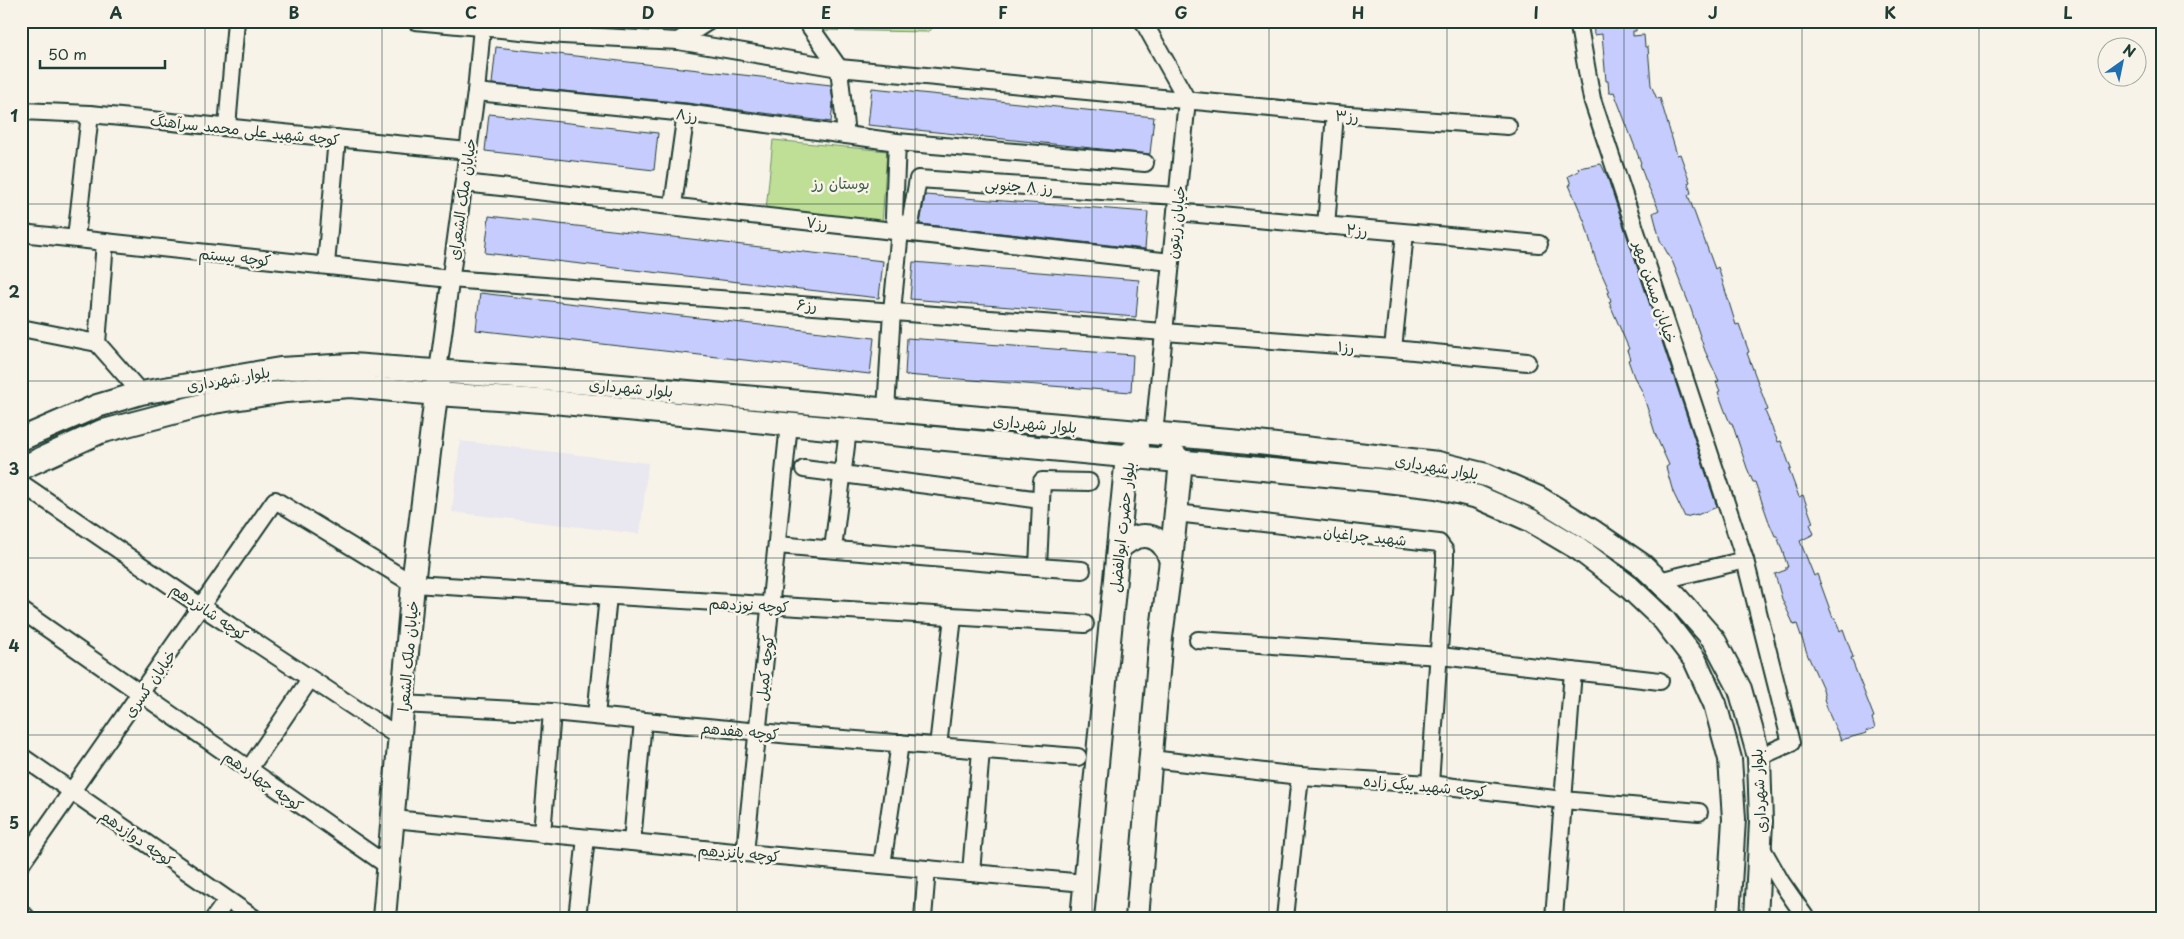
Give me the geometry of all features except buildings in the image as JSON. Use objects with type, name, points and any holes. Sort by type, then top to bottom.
[{"type":"main road","name":"بلوار شهرداری","points":[[21,439],[97,406],[141,393],[280,369],[352,365],[1154,434],[1438,463],[1486,475],[1539,498],[1591,530],[1642,565],[1676,597],[1714,640],[1740,689],[1759,757],[1760,844],[1756,918]]},
{"type":"main road","name":"خیابان ملک الشعرا","points":[[384,918],[413,584],[437,394],[438,371]]},
{"type":"main road","name":"بلوار شهرداری","points":[[21,468],[100,432],[214,402],[286,391],[350,386],[542,401],[1378,480],[1437,487],[1478,497],[1530,520],[1580,549],[1629,587],[1664,620],[1695,660],[1715,704],[1730,760],[1734,819],[1728,918]]},
{"type":"main road","name":"بلوار حضرت ابوالفضل","points":[[1082,918],[1127,456],[1154,434]]},
{"type":"main road","points":[[1136,918],[1161,637],[1172,561],[1181,461],[1154,434]]},
{"type":"main road","points":[[1118,550],[1132,538],[1148,536],[1163,544],[1168,550],[1172,561]]},
{"type":"street","points":[[227,127],[236,21]]},
{"type":"street","name":"رز۳","points":[[415,21],[482,27],[564,28],[678,41],[839,68],[1335,114],[1508,126]]},
{"type":"street","points":[[678,41],[709,21]]},
{"type":"street","points":[[806,21],[839,68],[846,135]]},
{"type":"street","points":[[1143,21],[1187,100]]},
{"type":"street","name":"خیابان مسکن مهر","points":[[1578,21],[1592,99],[1745,560],[1791,743],[1759,757]]},
{"type":"street","name":"خیابان ملک الشعرای","points":[[438,371],[476,92],[482,27]]},
{"type":"street","name":"رز۸","points":[[476,92],[686,113],[897,142],[1145,163]]},
{"type":"street","name":"خیابان زیتون","points":[[1154,434],[1187,100]]},
{"type":"street","name":"کوچه شهید علی محمد سرآهنگ","points":[[21,111],[90,114],[468,151]]},
{"type":"street","points":[[673,206],[686,113]]},
{"type":"street","points":[[76,238],[90,114]]},
{"type":"street","points":[[1326,226],[1335,114]]},
{"type":"street","points":[[326,265],[337,138]]},
{"type":"street","points":[[886,410],[892,310],[900,231],[894,216],[897,142]]},
{"type":"street","name":"رز ۸ جنوبی","points":[[900,231],[911,219],[918,178],[1176,204]]},
{"type":"street","name":"رز۷","points":[[464,183],[1171,262]]},
{"type":"street","name":"رز۲","points":[[1176,204],[1326,226],[1539,244]]},
{"type":"street","name":"کوچه بیستم","points":[[21,233],[450,279]]},
{"type":"street","points":[[1393,349],[1405,233]]},
{"type":"street","points":[[97,343],[105,242]]},
{"type":"street","name":"رز۶","points":[[450,279],[892,310],[1164,332]]},
{"type":"street","points":[[21,328],[97,343],[141,393]]},
{"type":"street","name":"رز۱","points":[[1164,332],[1393,349],[1527,362]]},
{"type":"street","name":"کوچه کمیل","points":[[744,853],[790,424]]},
{"type":"street","points":[[833,549],[848,430]]},
{"type":"street","points":[[804,469],[1041,500]]},
{"type":"street","points":[[1038,567],[1042,481],[1089,482]]},
{"type":"street","name":"کوچه شانزدهم","points":[[21,483],[399,738]]},
{"type":"street","name":"خیابان کسری","points":[[21,864],[275,500],[413,584]]},
{"type":"street","name":"شهید چراغیان","points":[[1176,513],[1438,543],[1445,550],[1440,656],[1430,784]]},
{"type":"street","points":[[777,545],[1082,570]]},
{"type":"street","points":[[1659,581],[1745,560]]},
{"type":"street","name":"کوچه نوزدهم","points":[[413,584],[1085,624]]},
{"type":"street","points":[[596,716],[608,596]]},
{"type":"street","name":"کوچه چهاردهم","points":[[21,610],[388,866]]},
{"type":"street","points":[[938,746],[953,616]]},
{"type":"street","points":[[1198,640],[1440,656],[1660,681]]},
{"type":"street","points":[[1554,918],[1573,671]]},
{"type":"street","points":[[249,769],[310,678]]},
{"type":"street","name":"کوچه هفدهم","points":[[402,704],[552,712],[757,732],[1078,757]]},
{"type":"street","points":[[542,834],[552,712]]},
{"type":"street","points":[[632,842],[643,720]]},
{"type":"street","points":[[882,865],[900,743]]},
{"type":"street","points":[[971,873],[981,750]]},
{"type":"street","name":"کوچه دوازدهم","points":[[21,756],[254,918]]},
{"type":"street","name":"کوچه شهید بیگ زاده","points":[[1151,760],[1300,776],[1430,784],[1563,800],[1699,812]]},
{"type":"street","points":[[1285,918],[1300,776]]},
{"type":"street","name":"کوچه پانزدهم","points":[[393,819],[744,853],[1085,883]]},
{"type":"street","points":[[578,918],[586,838]]},
{"type":"street","points":[[1760,844],[1781,882],[1806,918]]},
{"type":"street","points":[[923,918],[928,869]]},
{"type":"street","points":[[214,918],[227,900]]},
{"type":"street","points":[[21,914],[28,918]]},
{"type":"shaded area","points":[[460,441],[648,463],[640,534],[452,512]]},
{"type":"green space","points":[[814,21],[943,21],[927,32],[820,30]]},
{"type":"green space","name":"بوستان رز","points":[[773,140],[887,151],[882,223],[766,210]]}]
